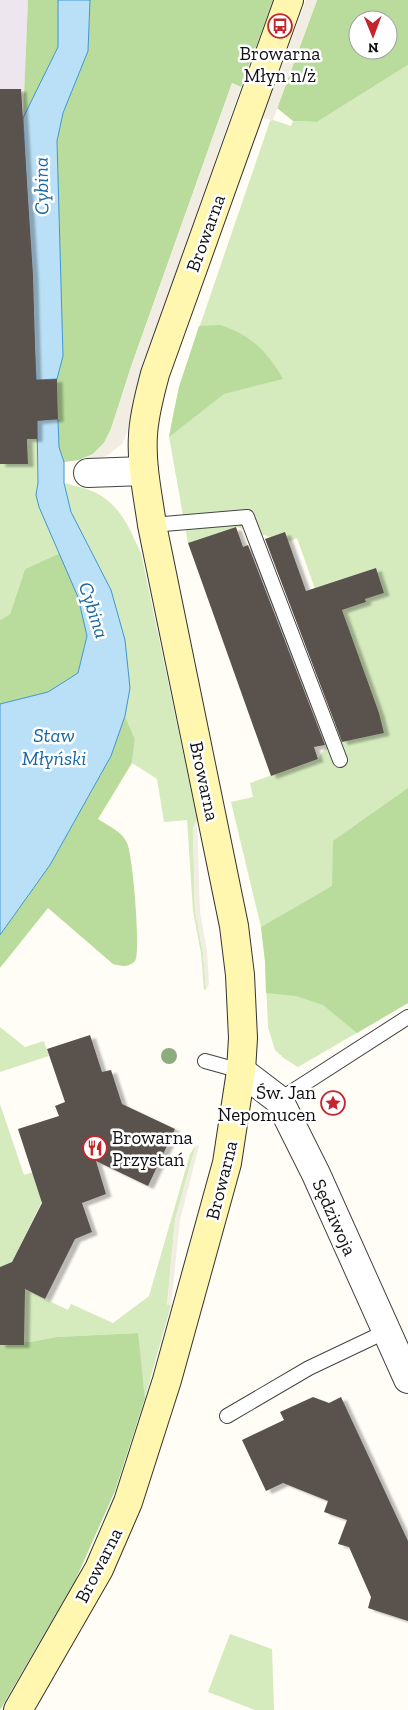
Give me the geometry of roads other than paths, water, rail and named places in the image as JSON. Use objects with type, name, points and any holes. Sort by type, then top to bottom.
[{"type":"street","name":"Browarna","points":[[18,1710],[99,1569],[128,1502],[167,1380],[227,1163],[241,1071],[242,1003],[234,926],[152,525],[144,471],[143,437],[146,408],[155,374],[289,0]]},
{"type":"street","points":[[88,473],[144,471]]},
{"type":"street","name":"Sędziwoja","points":[[241,1071],[279,1100],[316,1174],[408,1379]]},
{"type":"lane","points":[[152,525],[247,517],[340,760]]},
{"type":"lane","points":[[279,1100],[408,1017]]},
{"type":"lane","points":[[205,1061],[241,1071]]},
{"type":"lane","points":[[226,1416],[309,1368],[387,1331]]},
{"type":"water","name":"Cybina","points":[[58,0],[90,0],[88,51],[63,113],[57,141],[63,356],[57,379],[36,380],[23,118],[58,47]]},
{"type":"water","name":"Staw Młyński","points":[[58,419],[59,447],[64,462],[64,483],[71,512],[111,590],[125,640],[130,688],[125,716],[111,756],[50,865],[0,935],[0,704],[48,692],[78,673],[87,636],[78,597],[39,507],[36,495],[38,483],[37,420]]},
{"type":"place","name":"Browarna Młyn n/ż","points":[[280,26]]},
{"type":"place","name":"Św. Jan Nepomucen","points":[[333,1103]]},
{"type":"place","name":"Browarna Przystań","points":[[95,1148]]}]
